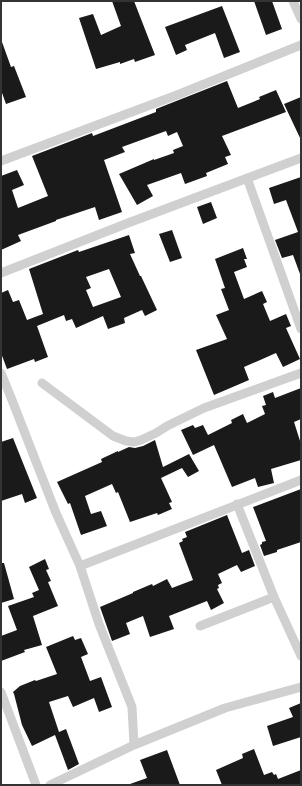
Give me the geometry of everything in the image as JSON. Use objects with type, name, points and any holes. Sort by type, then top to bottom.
[{"type":"street","points":[[293,1],[301,19]]},
{"type":"street","points":[[1,161],[176,95],[301,45]]},
{"type":"street","points":[[1,273],[128,223],[301,158]]},
{"type":"street","points":[[247,178],[301,329]]},
{"type":"street","points":[[1,373],[56,513],[80,566],[99,624],[132,707],[134,745]]},
{"type":"street","points":[[42,383],[113,436],[126,441],[134,442],[148,437],[204,408],[301,373]]},
{"type":"street","points":[[80,566],[301,480]]},
{"type":"street","points":[[237,504],[274,597],[301,656]]},
{"type":"street","points":[[200,626],[274,597]]},
{"type":"street","points":[[50,785],[134,745],[225,708],[301,687]]},
{"type":"street","points":[[1,692],[36,785]]},
{"type":"building","points":[[112,1],[134,1],[155,55],[135,62],[134,59],[120,64],[120,62],[96,69],[79,18],[93,14],[101,35],[121,26]]},
{"type":"building","points":[[254,1],[272,1],[282,29],[266,35]]},
{"type":"building","points":[[222,6],[240,52],[224,58],[215,33],[185,45],[187,50],[176,55],[165,27]]},
{"type":"building","points":[[1,42],[11,67],[14,66],[26,97],[6,104],[1,90]]},
{"type":"building","points":[[227,81],[238,108],[260,99],[259,97],[276,90],[286,112],[222,136],[231,155],[225,157],[228,164],[206,173],[207,176],[185,184],[181,173],[147,185],[153,196],[137,205],[119,174],[154,159],[174,153],[173,150],[183,146],[177,132],[168,136],[166,131],[122,147],[125,152],[104,160],[122,212],[99,220],[95,207],[18,235],[21,241],[1,250],[1,176],[17,170],[24,185],[12,190],[18,208],[48,196],[32,156],[92,133],[93,136],[156,112],[156,109]]},
{"type":"building","points":[[301,97],[301,140],[284,104]]},
{"type":"building","points":[[301,177],[300,274],[293,255],[282,258],[275,240],[298,232],[286,200],[274,204],[269,188]]},
{"type":"building","points":[[211,202],[217,218],[203,224],[197,207]]},
{"type":"building","points":[[172,230],[182,258],[170,262],[159,234]]},
{"type":"building","points":[[129,235],[135,253],[130,254],[157,310],[145,316],[142,310],[124,318],[125,323],[108,329],[103,316],[76,328],[72,319],[66,321],[64,315],[37,326],[48,357],[35,362],[34,359],[7,369],[1,353],[1,293],[8,290],[13,302],[19,300],[27,320],[43,314],[29,269],[78,250],[79,252]],"holes":[[[109,269],[121,297],[93,307],[86,290],[91,288],[86,277]]]},
{"type":"building","points":[[243,248],[247,259],[244,259],[247,267],[234,272],[244,299],[262,291],[267,302],[263,304],[270,321],[286,314],[291,326],[286,328],[300,359],[283,367],[276,353],[244,367],[249,380],[214,395],[196,350],[227,339],[216,315],[229,310],[221,289],[225,288],[215,259]]},
{"type":"building","points":[[301,388],[301,419],[294,422],[301,444],[301,460],[271,469],[274,483],[258,487],[255,478],[232,487],[214,445],[193,455],[181,430],[193,425],[195,428],[203,425],[208,435],[232,423],[231,420],[243,414],[247,423],[265,414],[262,406],[266,405],[263,396],[273,392],[275,398]]},
{"type":"building","points":[[13,438],[37,498],[25,503],[22,494],[1,501],[1,442]]},
{"type":"building","points":[[155,440],[163,467],[189,454],[199,471],[188,477],[182,468],[161,478],[172,502],[169,503],[172,509],[158,515],[157,513],[130,522],[118,492],[116,493],[112,484],[85,496],[91,514],[101,511],[107,526],[81,535],[70,503],[68,504],[57,482],[102,462],[101,459],[118,451],[129,447],[135,448],[143,446]]},
{"type":"building","points":[[301,489],[301,542],[264,556],[260,545],[262,542],[266,541],[253,507]]},
{"type":"building","points":[[227,515],[242,553],[249,550],[255,566],[241,572],[237,565],[218,574],[222,583],[218,585],[219,588],[217,589],[224,603],[211,610],[207,601],[169,616],[174,629],[150,637],[143,616],[126,623],[130,634],[112,641],[100,607],[167,579],[172,588],[193,580],[179,543],[183,541],[182,539],[187,537],[185,532]]},
{"type":"building","points":[[45,559],[49,569],[46,570],[51,581],[48,582],[58,606],[33,616],[42,645],[24,650],[25,652],[1,661],[1,636],[17,630],[8,606],[34,597],[32,593],[39,590],[29,567]]},
{"type":"building","points":[[1,563],[4,563],[14,599],[1,603]]},
{"type":"building","points":[[73,636],[75,640],[81,638],[88,654],[81,657],[90,681],[101,677],[112,707],[99,712],[94,698],[73,707],[68,696],[49,702],[59,732],[66,729],[79,764],[68,770],[55,735],[32,746],[22,725],[13,692],[20,686],[57,674],[46,647]]},
{"type":"building","points":[[301,703],[301,737],[273,746],[267,726],[293,717],[289,708]]},
{"type":"building","points":[[254,749],[264,775],[272,772],[274,775],[276,774],[278,779],[301,770],[301,785],[222,785],[216,770],[243,758],[242,754]]},
{"type":"building","points":[[167,750],[180,785],[130,785],[147,778],[140,760]]}]
